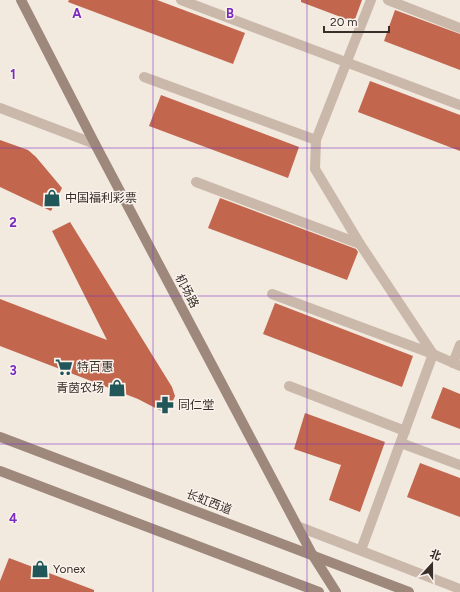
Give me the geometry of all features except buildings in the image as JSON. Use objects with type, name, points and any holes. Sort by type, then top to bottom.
[{"type":"street","name":"机场路","points":[[21,0],[95,144],[297,526],[312,554],[336,592]]},
{"type":"street","points":[[181,0],[460,105]]},
{"type":"street","points":[[371,0],[316,140],[315,169],[360,244],[433,354]]},
{"type":"street","points":[[388,0],[460,28]]},
{"type":"street","points":[[144,77],[316,140]]},
{"type":"street","points":[[0,108],[95,144]]},
{"type":"street","points":[[196,182],[360,244]]},
{"type":"street","points":[[272,294],[456,364],[460,345]]},
{"type":"street","points":[[361,550],[433,354]]},
{"type":"street","points":[[289,386],[405,432]]},
{"type":"street","name":"长虹西道","points":[[0,437],[409,592]]},
{"type":"street","points":[[401,443],[460,465]]},
{"type":"street","points":[[0,471],[319,592]]},
{"type":"street","points":[[297,526],[460,589]]},
{"type":"place","name":"中国福利彩票","points":[[52,198]]},
{"type":"place","name":"特百惠","points":[[64,367]]},
{"type":"place","name":"青茵农场","points":[[117,388]]},
{"type":"place","name":"同仁堂","points":[[165,405]]},
{"type":"place","name":"Yonex","points":[[40,569]]}]
